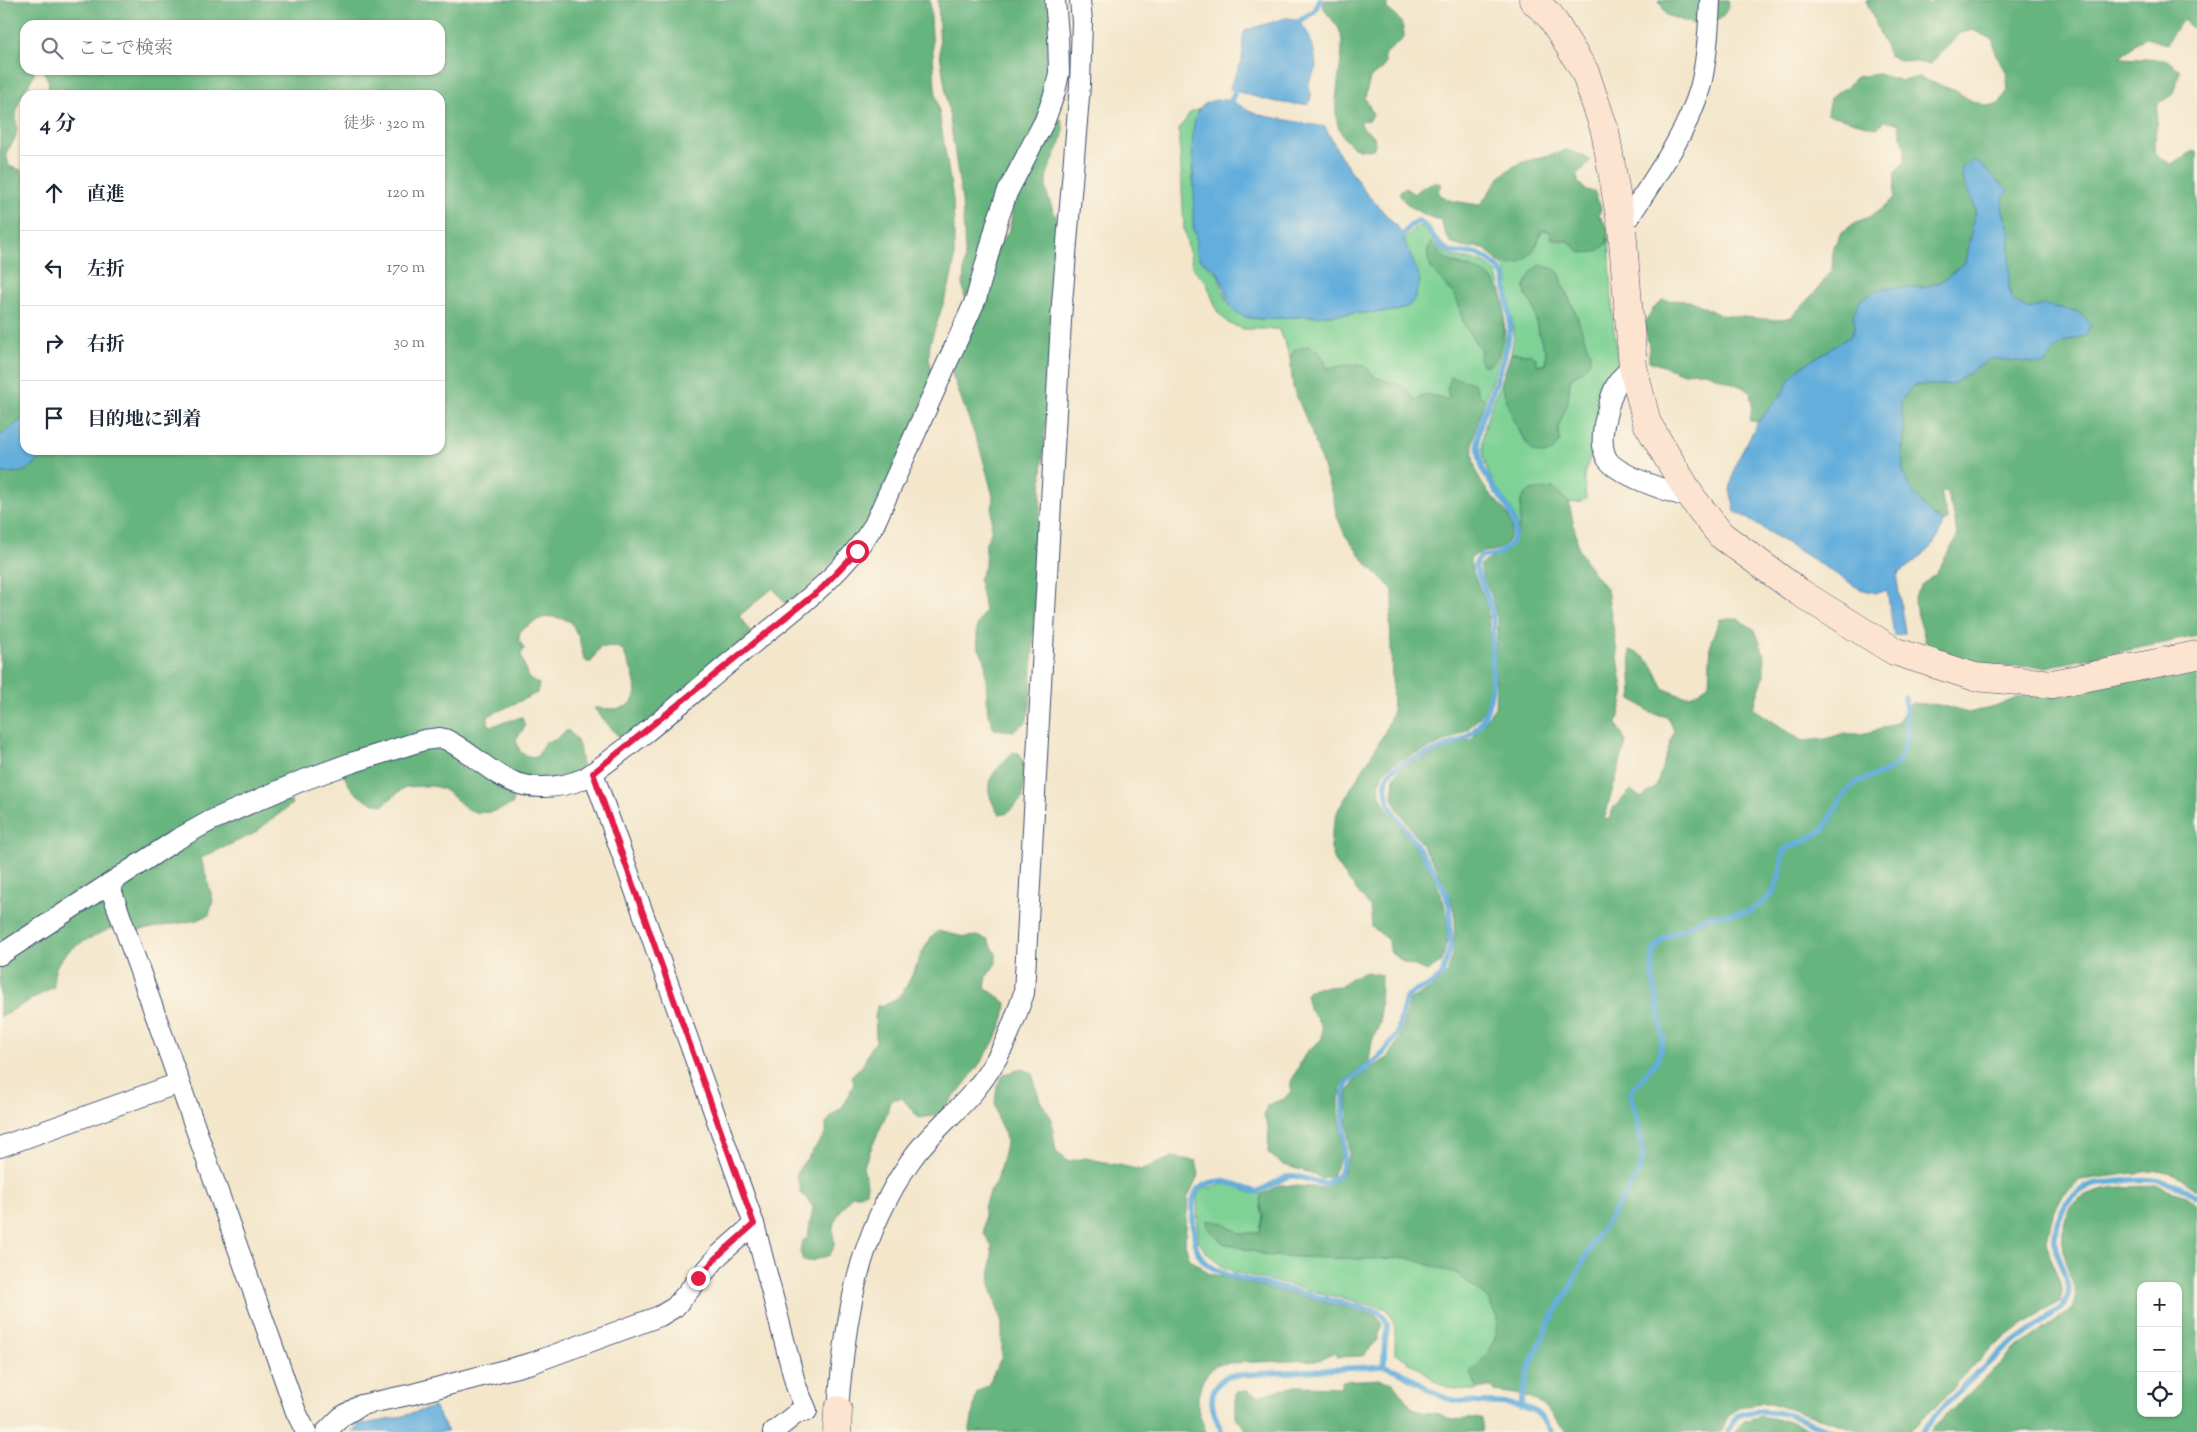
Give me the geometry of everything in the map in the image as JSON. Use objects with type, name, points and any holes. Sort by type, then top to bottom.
[{"type":"main road","points":[[1533,0],[1551,17],[1585,72],[1605,131],[1622,228],[1633,367],[1647,423],[1692,498],[1722,535],[1807,597],[1894,651],[1975,677],[2052,684],[2197,655]]},
{"type":"street","points":[[0,956],[176,840],[210,821],[244,805],[351,763],[424,740],[445,739],[500,776],[530,786],[562,786],[574,783],[593,773],[822,588],[857,551],[874,526],[976,299],[1007,193],[1048,111],[1059,73],[1058,35],[1054,0]]},
{"type":"street","points":[[837,1421],[843,1344],[860,1266],[874,1224],[895,1184],[913,1157],[974,1090],[999,1057],[1011,1031],[1024,993],[1062,303],[1080,85],[1082,21],[1080,0]]},
{"type":"street","points":[[1622,228],[1680,135],[1700,88],[1709,25],[1710,0]]},
{"type":"street","points":[[1633,367],[1620,377],[1608,406],[1604,423],[1603,447],[1606,459],[1645,483],[1692,498]]},
{"type":"street","points":[[593,773],[754,1224],[796,1386],[807,1411],[797,1413],[773,1432]]},
{"type":"street","points":[[109,884],[296,1412],[306,1432]]},
{"type":"street","points":[[0,1147],[179,1083]]},
{"type":"street","points":[[326,1432],[341,1417],[361,1405],[532,1363],[660,1316],[675,1307],[719,1255],[754,1224]]},
{"type":"green space","points":[[0,0],[930,0],[935,88],[953,199],[954,264],[949,287],[930,343],[929,357],[933,378],[871,523],[788,607],[773,588],[739,616],[753,636],[623,742],[594,708],[622,708],[630,704],[634,698],[635,682],[622,649],[611,646],[599,648],[591,662],[587,662],[584,659],[579,638],[571,622],[556,617],[539,619],[520,631],[519,640],[524,648],[521,655],[528,678],[539,684],[537,693],[488,716],[488,724],[492,726],[522,717],[525,727],[516,739],[520,752],[528,756],[537,757],[545,742],[555,740],[566,731],[569,731],[579,746],[585,773],[531,782],[451,737],[292,780],[0,949],[0,473],[13,473],[36,464],[41,455],[445,455],[445,90],[48,90],[49,82],[46,75],[445,75],[445,20],[20,20],[20,75],[33,75],[26,90],[20,90],[17,133],[6,152],[9,166],[20,170],[20,421],[0,436]]},
{"type":"green space","points":[[938,0],[1051,0],[1051,88],[970,291],[965,298],[963,287],[965,251],[962,201],[940,53]]},
{"type":"green space","points":[[1325,0],[1387,0],[1387,9],[1402,24],[1404,38],[1384,55],[1384,67],[1370,78],[1365,98],[1373,114],[1370,120],[1360,121],[1363,128],[1374,136],[1375,145],[1373,149],[1365,150],[1355,147],[1346,140],[1339,130],[1336,104],[1342,46],[1341,34],[1323,5]]},
{"type":"green space","points":[[1659,0],[1728,0],[1729,7],[1721,18],[1696,25],[1666,15]]},
{"type":"green space","points":[[1866,0],[1924,0],[1930,4],[1934,0],[2197,0],[2197,32],[2183,20],[2167,44],[2146,38],[2136,43],[2120,58],[2167,60],[2180,70],[2174,94],[2158,103],[2154,154],[2171,164],[2194,151],[2197,152],[2197,636],[2046,667],[1998,666],[1955,658],[1928,649],[1914,602],[1916,594],[1921,585],[1936,574],[1957,537],[1955,520],[1946,491],[1940,493],[1948,520],[1943,522],[1923,507],[1908,485],[1903,470],[1904,426],[1900,403],[1913,385],[1951,385],[1991,358],[2044,364],[2065,342],[2085,336],[2078,312],[2045,305],[2028,309],[2013,303],[2009,289],[2010,231],[2002,209],[2002,183],[1992,177],[1984,167],[1971,196],[1975,213],[1966,261],[1946,278],[1928,285],[1882,288],[1853,315],[1855,325],[1851,336],[1801,367],[1789,379],[1785,390],[1758,422],[1750,421],[1752,405],[1750,392],[1740,386],[1705,372],[1681,373],[1649,361],[1649,347],[1644,324],[1652,310],[1662,300],[1692,301],[1720,315],[1778,320],[1791,317],[1818,289],[1832,270],[1833,248],[1841,233],[1856,222],[1869,217],[1886,206],[1894,197],[1895,172],[1905,161],[1904,146],[1898,123],[1884,121],[1877,128],[1827,114],[1830,98],[1856,77],[1878,74],[1902,81],[1918,77],[1956,91],[1970,100],[1987,106],[1999,104],[2008,90],[2006,71],[1995,54],[1993,40],[1973,30],[1961,33],[1930,64],[1899,60],[1889,55]]},
{"type":"green space","points":[[1199,109],[1195,122],[1192,172],[1195,194],[1193,229],[1196,237],[1196,251],[1199,259],[1218,274],[1227,303],[1248,318],[1262,319],[1396,311],[1409,306],[1409,254],[1404,239],[1415,228],[1420,226],[1439,248],[1447,254],[1484,263],[1497,273],[1504,303],[1505,342],[1485,400],[1478,393],[1449,396],[1447,400],[1427,394],[1415,400],[1405,387],[1375,377],[1365,366],[1358,364],[1326,368],[1324,359],[1318,351],[1295,349],[1290,358],[1278,329],[1244,329],[1228,323],[1217,311],[1206,281],[1197,274],[1192,265],[1184,229],[1179,130],[1190,113]],"holes":[[[1431,243],[1447,260],[1485,273],[1499,354],[1490,365],[1463,322],[1457,298],[1430,267]]]},
{"type":"green space","points":[[1061,119],[1063,135],[1050,165],[1046,181],[1048,198],[1060,225],[1042,472],[1030,707],[1026,722],[1014,731],[994,729],[988,714],[985,660],[978,647],[977,626],[985,610],[979,579],[985,567],[986,542],[991,533],[993,496],[982,455],[950,368],[991,289],[993,260],[996,250],[1010,229],[1013,203],[1053,122]]},
{"type":"green space","points":[[1566,150],[1584,156],[1591,161],[1577,175],[1578,182],[1586,190],[1594,191],[1601,208],[1599,215],[1609,230],[1607,244],[1596,252],[1581,253],[1569,241],[1551,238],[1550,231],[1542,230],[1533,251],[1526,258],[1519,263],[1511,265],[1502,263],[1484,248],[1455,245],[1447,237],[1441,220],[1417,211],[1406,203],[1399,194],[1405,188],[1414,194],[1427,185],[1437,183],[1442,184],[1438,190],[1441,196],[1452,201],[1480,205],[1499,178],[1513,167],[1520,163]]},
{"type":"green space","points":[[1542,230],[1550,231],[1558,241],[1569,241],[1577,251],[1609,238],[1613,319],[1618,365],[1605,404],[1593,453],[1584,476],[1586,498],[1581,502],[1569,503],[1553,488],[1521,500],[1518,531],[1514,514],[1490,476],[1485,463],[1483,437],[1495,397],[1501,383],[1516,424],[1526,443],[1533,450],[1542,454],[1557,428],[1565,409],[1570,379],[1582,371],[1578,318],[1564,288],[1560,274],[1532,271],[1525,287],[1526,296],[1534,307],[1537,328],[1546,354],[1546,365],[1541,365],[1511,353],[1514,336],[1507,276],[1505,268],[1496,260],[1505,265],[1537,245]]},
{"type":"green space","points":[[1431,242],[1446,259],[1457,265],[1482,272],[1492,279],[1498,287],[1504,310],[1503,335],[1496,357],[1490,365],[1482,365],[1479,359],[1481,350],[1466,328],[1457,300],[1430,266],[1428,251]]},
{"type":"green space","points":[[1540,265],[1554,269],[1560,274],[1563,288],[1575,311],[1590,353],[1590,361],[1582,371],[1570,379],[1568,402],[1558,428],[1560,441],[1551,453],[1542,454],[1532,451],[1513,420],[1501,383],[1511,353],[1529,354],[1536,358],[1537,365],[1546,365],[1546,354],[1537,328],[1534,307],[1526,296],[1525,287],[1532,271]]},
{"type":"green space","points":[[1310,346],[1321,356],[1327,368],[1358,364],[1365,366],[1375,377],[1405,387],[1415,400],[1427,394],[1447,400],[1449,396],[1447,389],[1451,377],[1474,383],[1478,393],[1485,400],[1473,442],[1475,467],[1483,485],[1504,510],[1511,524],[1508,540],[1500,549],[1479,554],[1470,560],[1487,606],[1489,624],[1490,690],[1489,697],[1480,716],[1467,730],[1450,740],[1398,761],[1386,770],[1380,781],[1380,793],[1385,805],[1431,873],[1445,906],[1447,924],[1446,943],[1441,963],[1428,971],[1403,962],[1390,951],[1389,940],[1372,927],[1370,907],[1336,864],[1331,849],[1331,834],[1338,810],[1384,734],[1393,711],[1390,618],[1393,606],[1393,590],[1366,563],[1345,535],[1336,514],[1334,500],[1310,428],[1293,388],[1290,358],[1295,349]]},
{"type":"green space","points":[[1553,488],[1569,503],[1579,550],[1607,590],[1624,695],[1617,724],[1626,742],[1604,820],[1609,819],[1614,807],[1631,790],[1641,798],[1656,787],[1674,731],[1668,717],[1651,713],[1632,699],[1630,650],[1648,660],[1663,688],[1682,696],[1692,695],[1709,684],[1711,641],[1720,619],[1738,619],[1755,630],[1764,654],[1764,676],[1753,708],[1802,741],[1826,739],[1841,734],[1861,734],[1881,729],[1898,721],[1911,703],[1939,705],[1968,713],[1995,707],[2021,696],[2060,696],[2197,666],[2197,1190],[2174,1174],[2159,1170],[2080,1180],[2064,1194],[2053,1214],[2047,1240],[2049,1253],[2062,1289],[2061,1301],[2026,1322],[1990,1349],[1908,1432],[1864,1432],[1770,1403],[1753,1404],[1733,1412],[1728,1417],[1721,1432],[1566,1432],[1550,1412],[1528,1397],[1494,1391],[1493,1386],[1478,1389],[1470,1372],[1489,1353],[1496,1335],[1497,1316],[1487,1298],[1458,1274],[1408,1258],[1364,1259],[1271,1256],[1223,1243],[1207,1227],[1207,1220],[1224,1223],[1241,1234],[1260,1232],[1263,1216],[1260,1200],[1262,1194],[1280,1185],[1326,1188],[1342,1175],[1349,1155],[1348,1091],[1357,1078],[1387,1058],[1400,1038],[1410,999],[1431,989],[1448,972],[1453,952],[1454,908],[1436,866],[1397,808],[1392,796],[1394,779],[1400,768],[1472,739],[1495,707],[1496,686],[1493,656],[1498,633],[1498,620],[1480,565],[1504,552],[1515,539],[1520,522],[1521,500],[1529,491]]},
{"type":"green space","points":[[432,742],[513,789],[513,804],[491,812],[474,811],[464,807],[444,790],[427,786],[405,787],[383,805],[368,801],[357,794],[349,785],[342,771]]},
{"type":"green space","points":[[1013,752],[1019,753],[1022,758],[1024,774],[1023,798],[1006,814],[999,814],[990,795],[990,780]]},
{"type":"green space","points":[[289,797],[292,804],[253,834],[201,858],[213,901],[209,915],[197,920],[131,932],[116,895],[121,882],[208,826]]},
{"type":"green space","points":[[103,893],[118,922],[114,927],[82,942],[64,956],[58,964],[54,975],[54,987],[0,1017],[0,963]]},
{"type":"green space","points":[[938,931],[965,937],[977,936],[988,940],[996,953],[996,963],[987,976],[985,987],[1006,1003],[999,1032],[981,1062],[940,1115],[919,1118],[902,1098],[890,1100],[887,1113],[863,1167],[867,1184],[866,1192],[860,1195],[852,1195],[838,1214],[833,1227],[834,1243],[830,1255],[812,1261],[803,1261],[800,1251],[802,1242],[808,1236],[813,1207],[800,1193],[800,1185],[796,1177],[799,1169],[826,1133],[826,1124],[833,1114],[842,1108],[854,1084],[851,1076],[863,1065],[871,1047],[876,1042],[875,1017],[877,1006],[889,1003],[899,996],[906,987],[923,951]]},
{"type":"green space","points":[[1367,972],[1381,975],[1380,1023],[1372,1041],[1369,1062],[1344,1082],[1341,1088],[1339,1101],[1342,1154],[1332,1176],[1322,1179],[1314,1174],[1284,1165],[1268,1153],[1269,1130],[1264,1116],[1267,1105],[1284,1099],[1291,1091],[1291,1082],[1306,1052],[1322,1039],[1321,1026],[1310,1010],[1306,994],[1313,988],[1341,986],[1352,977]]},
{"type":"green space","points":[[1022,1069],[1032,1073],[1040,1101],[1051,1117],[1056,1152],[1068,1161],[1086,1158],[1141,1170],[1173,1157],[1196,1161],[1199,1174],[1188,1196],[1185,1244],[1190,1259],[1208,1273],[1376,1315],[1382,1324],[1377,1342],[1363,1356],[1336,1357],[1336,1352],[1320,1360],[1215,1365],[1202,1381],[1198,1397],[1198,1410],[1206,1432],[969,1432],[977,1392],[988,1385],[1002,1356],[1002,1323],[990,1284],[992,1247],[984,1233],[984,1207],[989,1192],[997,1181],[1006,1144],[1005,1134],[998,1120],[995,1102],[997,1086],[1004,1074]]},
{"type":"green space","points":[[1224,1184],[1252,1193],[1262,1194],[1260,1200],[1263,1216],[1260,1232],[1241,1234],[1224,1223],[1207,1227],[1223,1243],[1271,1256],[1364,1259],[1408,1257],[1458,1274],[1487,1298],[1497,1316],[1496,1335],[1489,1353],[1471,1372],[1478,1389],[1459,1390],[1450,1388],[1429,1377],[1410,1362],[1395,1354],[1394,1325],[1387,1309],[1234,1272],[1223,1267],[1205,1251],[1198,1240],[1197,1196],[1203,1189]]},
{"type":"green space","points":[[2157,1186],[2187,1196],[2197,1204],[2197,1432],[1929,1432],[2014,1350],[2072,1309],[2075,1288],[2063,1249],[2064,1226],[2069,1211],[2077,1201],[2088,1194],[2114,1188]]},
{"type":"green space","points":[[1380,1379],[1393,1383],[1411,1407],[1424,1412],[1439,1414],[1452,1420],[1482,1418],[1482,1432],[1248,1432],[1236,1417],[1236,1392],[1248,1391],[1257,1396],[1296,1386],[1341,1387],[1342,1381]]},
{"type":"green space","points":[[1761,1416],[1794,1423],[1815,1432],[1734,1432],[1744,1421]]},
{"type":"water","points":[[1286,18],[1293,19],[1305,28],[1312,44],[1316,67],[1309,83],[1311,97],[1308,104],[1278,102],[1230,89],[1241,62],[1243,54],[1242,40],[1246,30]]},
{"type":"water","points":[[1223,99],[1259,115],[1325,127],[1340,155],[1366,193],[1399,229],[1420,281],[1415,298],[1409,306],[1396,311],[1262,319],[1240,315],[1234,311],[1230,306],[1219,275],[1197,255],[1193,220],[1193,138],[1196,117],[1199,110],[1206,103]]},
{"type":"water","points":[[1975,160],[2008,190],[2003,198],[2002,209],[2010,231],[2009,289],[2013,302],[2028,309],[2045,305],[2078,312],[2091,324],[2085,336],[2065,342],[2044,364],[1991,358],[1951,385],[1913,385],[1900,403],[1904,428],[1902,443],[1903,472],[1909,486],[1924,507],[1934,517],[1943,522],[1937,538],[1926,552],[1898,573],[1897,580],[1905,633],[1894,636],[1887,590],[1877,593],[1860,589],[1735,511],[1730,490],[1736,463],[1758,422],[1785,390],[1789,379],[1801,367],[1851,336],[1855,325],[1853,315],[1860,300],[1882,288],[1927,287],[1943,281],[1966,261],[1976,209],[1962,178],[1962,168]]},
{"type":"water","points":[[20,421],[20,455],[41,455],[27,470],[0,473],[0,436]]},
{"type":"water","points":[[434,1407],[448,1432],[351,1432],[358,1425],[392,1419]]},
{"type":"waterway","points":[[1294,26],[1298,21],[1314,12],[1320,0]]},
{"type":"waterway","points":[[1232,106],[1231,101],[1238,84]]},
{"type":"waterway","points":[[1384,1366],[1387,1322],[1379,1312],[1227,1275],[1203,1260],[1196,1247],[1193,1200],[1198,1189],[1214,1182],[1228,1182],[1257,1192],[1288,1176],[1325,1184],[1339,1175],[1344,1158],[1344,1092],[1347,1083],[1380,1057],[1397,1035],[1406,998],[1413,992],[1429,986],[1442,975],[1450,948],[1450,908],[1445,891],[1433,869],[1389,805],[1386,782],[1388,775],[1405,762],[1460,741],[1471,733],[1480,724],[1488,706],[1492,688],[1494,620],[1490,603],[1475,565],[1480,557],[1504,551],[1514,535],[1515,526],[1508,508],[1483,471],[1479,456],[1478,438],[1482,418],[1505,352],[1510,320],[1503,274],[1488,260],[1473,253],[1451,252],[1440,245],[1426,227],[1418,221],[1410,226],[1402,236],[1396,237]]},
{"type":"waterway","points":[[1520,1407],[1530,1365],[1551,1319],[1568,1292],[1592,1244],[1636,1178],[1643,1157],[1631,1096],[1633,1089],[1658,1059],[1663,1037],[1652,970],[1653,955],[1656,947],[1663,939],[1706,917],[1748,912],[1773,893],[1780,874],[1784,850],[1820,832],[1832,817],[1845,793],[1855,784],[1884,772],[1898,761],[1906,738],[1905,697]]},
{"type":"waterway","points":[[1922,1432],[1948,1401],[1997,1355],[2061,1308],[2069,1293],[2069,1286],[2056,1251],[2056,1231],[2062,1212],[2073,1196],[2093,1184],[2146,1179],[2166,1182],[2197,1196]]},
{"type":"waterway","points":[[1222,1432],[1215,1416],[1212,1402],[1215,1388],[1227,1376],[1384,1366],[1413,1379],[1434,1393],[1456,1401],[1525,1407],[1537,1413],[1552,1432]]},
{"type":"waterway","points":[[1727,1432],[1737,1416],[1762,1411],[1799,1418],[1835,1432]]},
{"type":"route","points":[[698,1278],[719,1255],[754,1224],[593,773],[822,588],[857,551]]}]
